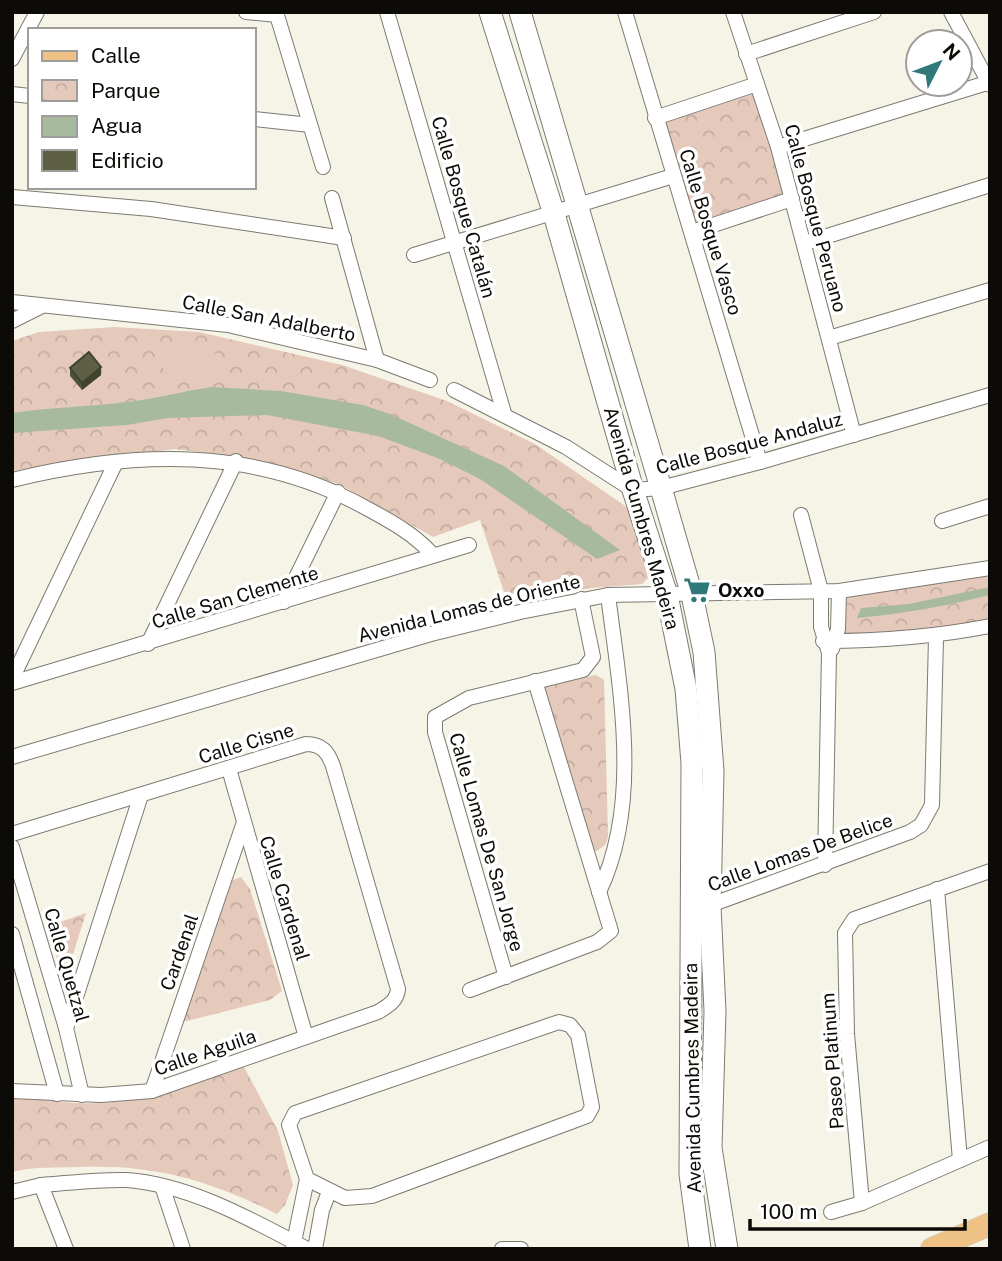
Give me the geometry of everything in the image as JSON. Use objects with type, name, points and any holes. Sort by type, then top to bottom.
[{"type":"main road","points":[[932,1249],[990,1224]]},
{"type":"street","points":[[28,28],[37,12]]},
{"type":"street","points":[[246,12],[277,14],[323,167]]},
{"type":"street","name":"Calle Bosque Catalán","points":[[387,12],[504,413]]},
{"type":"street","name":"Avenida Cumbres Madeira","points":[[490,12],[554,214],[633,490],[667,595],[686,689],[700,908],[715,1012],[711,1148],[727,1249]]},
{"type":"street","name":"Avenida Cumbres Madeira","points":[[520,12],[662,488],[692,595],[704,652],[713,771],[700,908],[690,1174],[701,1249]]},
{"type":"street","name":"Calle Bosque Vasco","points":[[625,12],[760,462]]},
{"type":"street","name":"Calle Bosque Peruano","points":[[733,12],[778,147],[806,243],[854,435]]},
{"type":"street","points":[[747,54],[836,18],[874,12]]},
{"type":"street","points":[[778,147],[989,83],[951,12]]},
{"type":"street","points":[[12,59],[28,29]]},
{"type":"street","points":[[655,118],[757,85]]},
{"type":"street","points":[[256,119],[310,125]]},
{"type":"street","points":[[414,255],[579,207],[673,176]]},
{"type":"street","points":[[806,243],[990,185]]},
{"type":"street","points":[[12,197],[163,211],[344,238]]},
{"type":"street","points":[[332,198],[377,360]]},
{"type":"street","points":[[692,232],[792,199]]},
{"type":"street","points":[[829,338],[990,290]]},
{"type":"street","name":"Calle San Adalberto","points":[[12,302],[228,326],[377,360],[430,380]]},
{"type":"street","points":[[12,321],[43,306]]},
{"type":"street","name":"Calle Bosque Andaluz","points":[[454,390],[504,413],[566,447],[633,490],[662,488],[760,462],[990,395]]},
{"type":"street","points":[[12,480],[66,469],[115,464],[200,458],[236,461],[338,492],[403,528],[433,555]]},
{"type":"street","points":[[148,644],[236,461]]},
{"type":"street","points":[[12,681],[115,464]]},
{"type":"street","points":[[284,603],[338,492]]},
{"type":"street","points":[[942,520],[990,506]]},
{"type":"street","points":[[801,515],[821,591],[830,645]]},
{"type":"street","name":"Calle San Clemente","points":[[12,681],[148,644],[470,545]]},
{"type":"street","name":"Avenida Lomas de Oriente","points":[[12,757],[431,634],[581,599],[608,595],[839,591],[990,568]]},
{"type":"street","points":[[825,865],[830,645],[839,591]]},
{"type":"street","points":[[599,892],[611,866],[624,786],[619,667],[608,595]]},
{"type":"street","points":[[470,990],[597,942],[611,931],[535,681],[583,670],[593,657],[581,599]]},
{"type":"street","points":[[830,645],[936,637],[990,626]]},
{"type":"street","name":"Calle Lomas De Belice","points":[[700,908],[825,865],[921,825],[932,805],[936,637]]},
{"type":"street","name":"Calle Lomas De San Jorge","points":[[506,977],[435,732],[435,717],[469,698],[535,681]]},
{"type":"street","name":"Calle Cisne","points":[[12,834],[306,744],[321,747],[329,755],[397,996]]},
{"type":"street","name":"Calle Cardenal","points":[[229,769],[306,1037]]},
{"type":"street","points":[[66,1028],[141,795]]},
{"type":"street","name":"Cardenal","points":[[152,1091],[243,825]]},
{"type":"street","name":"Calle Quetzal","points":[[12,847],[66,1028],[82,1095]]},
{"type":"street","points":[[960,1160],[937,889],[990,872]]},
{"type":"street","name":"Paseo Platinum","points":[[862,1203],[847,1034],[845,933],[854,919],[937,889]]},
{"type":"street","points":[[12,933],[57,1094]]},
{"type":"street","name":"Calle Aguila","points":[[12,1091],[82,1095],[152,1091],[378,1012],[397,996]]},
{"type":"street","points":[[293,1245],[307,1179],[289,1125],[295,1113],[559,1022],[570,1025],[578,1035],[592,1108],[587,1116],[372,1196],[345,1198],[307,1179]]},
{"type":"street","points":[[831,1212],[862,1203],[990,1147]]},
{"type":"street","points":[[12,1192],[41,1185],[125,1180],[162,1186],[268,1226],[293,1245],[307,1249]]},
{"type":"street","points":[[41,1185],[66,1249]]},
{"type":"street","points":[[162,1186],[183,1249]]},
{"type":"street","points":[[315,1249],[322,1210],[329,1192]]},
{"type":"street","points":[[502,1249],[521,1249]]},
{"type":"green space","points":[[757,84],[792,199],[692,232],[655,118]]},
{"type":"green space","points":[[114,327],[199,332],[342,365],[447,401],[535,444],[634,512],[654,572],[642,584],[505,595],[480,520],[433,537],[341,485],[254,459],[175,449],[12,471],[12,341],[39,332]]},
{"type":"green space","points":[[167,345],[221,354],[217,381],[163,372]]},
{"type":"green space","points":[[990,568],[990,626],[837,641],[839,591]]},
{"type":"green space","points":[[596,675],[604,680],[608,836],[606,844],[597,851],[586,851],[541,687]]},
{"type":"green space","points":[[241,877],[250,889],[282,991],[270,1000],[183,1022],[226,886],[230,881]]},
{"type":"green space","points":[[86,913],[68,970],[61,975],[49,926]]},
{"type":"green space","points":[[244,1067],[278,1131],[293,1185],[285,1205],[277,1214],[205,1184],[134,1168],[38,1168],[12,1172],[12,1094],[77,1103],[131,1100],[156,1095]]},
{"type":"water","points":[[212,387],[281,391],[363,405],[390,414],[504,466],[620,550],[597,559],[480,479],[440,459],[378,436],[267,415],[168,418],[127,425],[12,433],[12,413],[137,401]]},
{"type":"water","points":[[990,587],[990,595],[973,599],[907,612],[857,618],[861,608],[909,604]]},
{"type":"building","points":[[89,352],[101,367],[82,383],[70,368]]},
{"type":"place","name":"Oxxo","points":[[697,590]]}]
